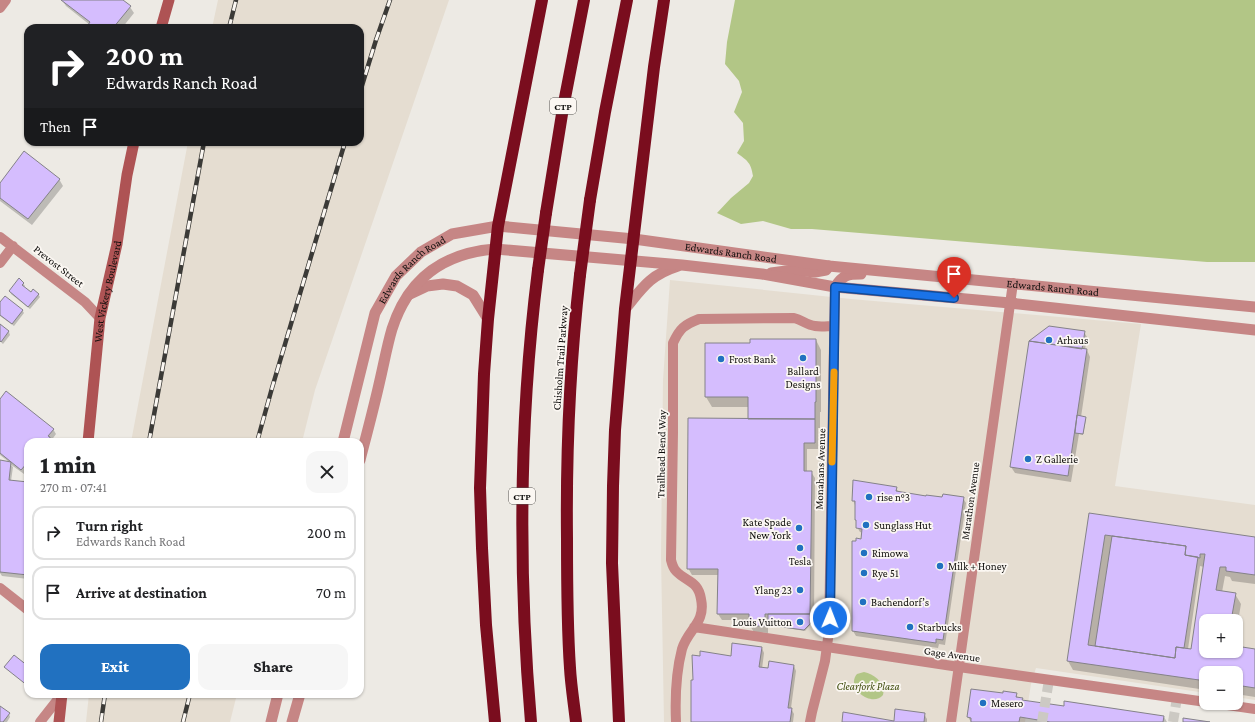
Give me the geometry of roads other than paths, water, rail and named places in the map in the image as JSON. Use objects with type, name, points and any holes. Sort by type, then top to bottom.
[{"type":"highway","points":[[495,722],[486,625],[480,496],[482,401],[488,319],[498,226],[542,0]]},
{"type":"highway","name":"CTP","points":[[530,722],[524,622],[522,508],[523,458],[529,356],[538,270],[546,213],[562,114],[584,0]]},
{"type":"highway","name":"Chisholm Trail Parkway","points":[[576,722],[570,668],[568,629],[566,508],[574,339],[580,275],[590,200],[605,112],[627,0]]},
{"type":"highway","points":[[619,722],[612,571],[616,430],[625,309],[654,68],[664,0]]},
{"type":"main road","points":[[163,24],[169,0]]},
{"type":"main road","name":"West Vickery Boulevard","points":[[88,438],[100,318],[117,244],[127,175],[133,146]]},
{"type":"main road","points":[[59,722],[62,698]]},
{"type":"street","points":[[0,8],[6,0]]},
{"type":"street","name":"Edwards Ranch Road","points":[[344,438],[375,313],[396,276],[421,252],[452,234],[498,226],[634,239],[829,266],[1255,307]]},
{"type":"street","name":"Prevost Street","points":[[0,237],[85,302],[100,318]]},
{"type":"street","points":[[0,263],[13,246]]},
{"type":"street","name":"Edwards Ranch Road","points":[[364,444],[392,330],[403,304],[420,279],[440,264],[458,256],[479,250],[495,249],[682,265],[762,274],[835,287],[1010,303],[1255,330]]},
{"type":"street","points":[[625,309],[638,292],[652,278],[682,265]]},
{"type":"street","points":[[762,274],[794,270],[820,272],[826,270],[829,266]]},
{"type":"street","points":[[835,287],[842,277],[845,276],[893,272]]},
{"type":"street","name":"Marathon Avenue","points":[[951,722],[1013,283]]},
{"type":"street","points":[[410,294],[427,286],[438,284],[457,286],[473,295],[488,319]]},
{"type":"street","name":"Monahans Avenue","points":[[810,722],[825,661],[830,624],[835,287]]},
{"type":"street","name":"Trailhead Bend Way","points":[[676,722],[678,674],[682,649],[687,637],[700,620],[702,614],[702,604],[700,593],[693,583],[676,571],[671,560],[673,343],[678,333],[686,324],[699,319],[794,318],[815,326],[834,326]]},
{"type":"street","points":[[0,588],[24,607]]},
{"type":"street","name":"Gage Avenue","points":[[694,627],[958,668],[1199,701]]},
{"type":"street","points":[[40,722],[59,698]]},
{"type":"street","points":[[271,722],[277,698]]},
{"type":"street","points":[[292,722],[299,698]]},
{"type":"street","points":[[1243,707],[1255,709]]},
{"type":"tunnel","points":[[1042,722],[1049,680]]},
{"type":"tunnel","points":[[1173,722],[1177,698]]},
{"type":"railway","points":[[230,24],[236,0]]},
{"type":"railway","points":[[364,79],[390,0]]},
{"type":"railway","points":[[150,438],[203,146]]},
{"type":"railway","points":[[258,438],[344,146]]},
{"type":"railway","points":[[101,722],[104,698]]},
{"type":"railway","points":[[183,722],[189,698]]},
{"type":"place","name":"Arhaus","points":[[1049,340]]},
{"type":"place","name":"Ballard Designs","points":[[803,358]]},
{"type":"place","name":"Frost Bank","points":[[721,359]]},
{"type":"place","name":"Z Gallerie","points":[[1028,459]]},
{"type":"place","name":"rise n°3","points":[[869,497]]},
{"type":"place","name":"Sunglass Hut","points":[[866,525]]},
{"type":"place","name":"Kate Spade New York","points":[[799,528]]},
{"type":"place","name":"Tesla","points":[[800,548]]},
{"type":"place","name":"Rimowa","points":[[864,553]]},
{"type":"place","name":"Milk + Honey","points":[[940,566]]},
{"type":"place","name":"Rye 51","points":[[864,573]]},
{"type":"place","name":"Ylang 23","points":[[800,590]]},
{"type":"place","name":"Bachendorf’s","points":[[863,602]]},
{"type":"place","name":"Louis Vuitton","points":[[800,622]]},
{"type":"place","name":"Starbucks","points":[[910,627]]},
{"type":"place","name":"Mesero","points":[[983,703]]},
{"type":"park label","name":"Clearfork Plaza","points":[[868,686]]}]
